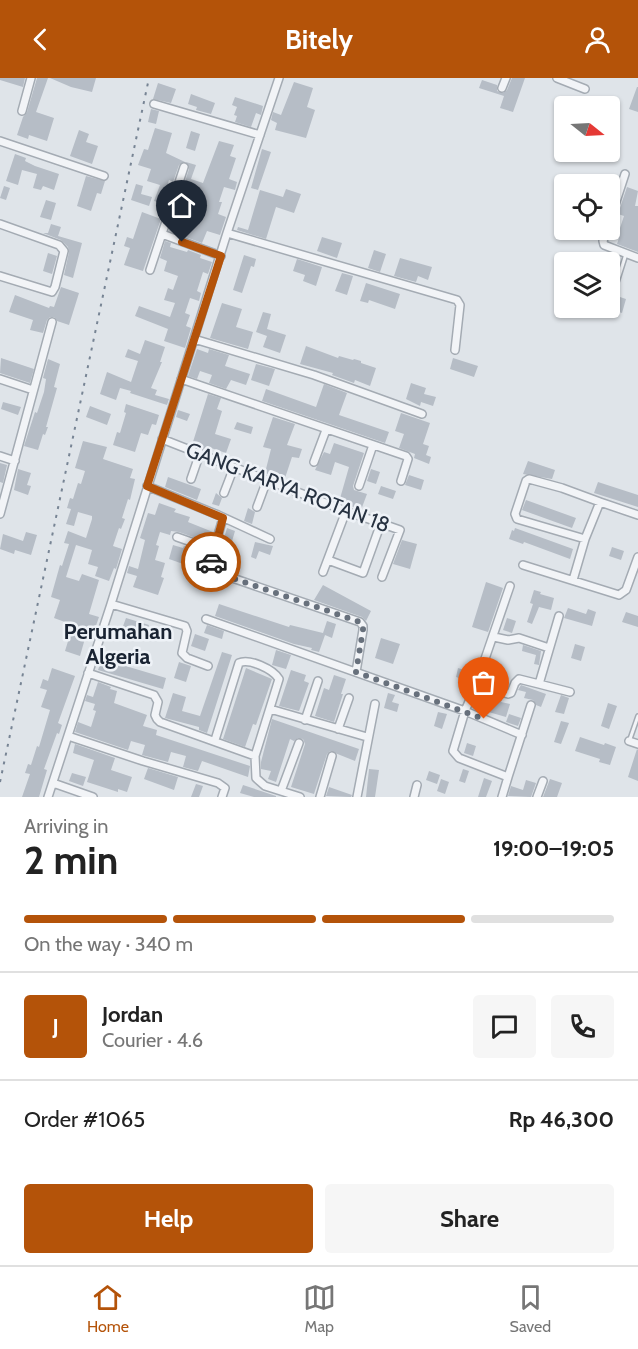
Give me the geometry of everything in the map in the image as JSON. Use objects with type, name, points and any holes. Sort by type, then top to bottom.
[{"type":"street","points":[[22,111],[31,78]]},
{"type":"street","points":[[48,797],[227,233],[279,78]]},
{"type":"street","points":[[502,88],[506,78]]},
{"type":"street","points":[[557,78],[585,89]]},
{"type":"street","points":[[154,104],[260,135]]},
{"type":"street","points":[[0,141],[104,176]]},
{"type":"street","points":[[150,270],[184,167]]},
{"type":"street","points":[[620,189],[625,174]]},
{"type":"street","points":[[0,224],[59,245],[64,251],[52,292],[0,276]]},
{"type":"street","points":[[227,233],[457,300],[460,305],[455,350]]},
{"type":"street","points":[[162,234],[221,256]]},
{"type":"street","points":[[603,240],[604,245],[638,258]]},
{"type":"street","points":[[0,514],[52,322]]},
{"type":"street","points":[[194,339],[314,375],[422,414]]},
{"type":"street","points":[[181,379],[407,457],[401,481]]},
{"type":"street","points":[[0,380],[33,390]]},
{"type":"street","points":[[314,462],[326,429]]},
{"type":"street","name":"GANG KARYA ROTAN 18","points":[[162,439],[400,530],[382,577]]},
{"type":"street","points":[[359,486],[373,445]]},
{"type":"street","points":[[191,479],[200,453]]},
{"type":"street","points":[[0,456],[15,461]]},
{"type":"street","points":[[224,493],[234,467]]},
{"type":"street","points":[[585,539],[517,519],[515,512],[526,480],[530,479],[562,488],[638,515]]},
{"type":"street","points":[[257,507],[267,480]]},
{"type":"street","points":[[147,486],[270,539]]},
{"type":"street","points":[[573,580],[585,539],[600,502]]},
{"type":"street","points":[[324,572],[346,511]]},
{"type":"street","points":[[223,518],[211,566],[218,573],[360,622],[363,630],[356,672]]},
{"type":"street","points":[[328,560],[363,573],[381,523]]},
{"type":"street","points":[[177,537],[214,550]]},
{"type":"street","points":[[523,565],[619,595],[626,590],[636,570],[638,556]]},
{"type":"street","points":[[508,777],[456,756],[453,748],[494,637],[510,586]]},
{"type":"street","points":[[111,604],[185,626],[187,631],[182,653],[187,658],[208,666]]},
{"type":"street","points":[[539,684],[559,616]]},
{"type":"street","points":[[206,619],[465,711],[522,735]]},
{"type":"street","points":[[494,637],[508,640],[519,638],[549,648]]},
{"type":"street","points":[[215,740],[237,666],[242,661],[249,662],[278,676],[255,756],[256,778],[259,782],[300,797]]},
{"type":"street","points":[[88,673],[154,695],[158,702],[155,715],[157,720],[255,756]]},
{"type":"street","points":[[476,685],[508,694],[511,693],[519,679],[570,692]]},
{"type":"street","points":[[305,720],[318,681]]},
{"type":"street","points":[[338,729],[349,698]]},
{"type":"street","points":[[357,797],[375,704]]},
{"type":"street","points":[[502,797],[531,705]]},
{"type":"street","points":[[270,709],[367,737]]},
{"type":"street","points":[[68,736],[218,783],[225,788],[222,797]]},
{"type":"street","points":[[629,741],[638,744]]},
{"type":"street","points":[[281,791],[299,743]]},
{"type":"street","points":[[320,797],[333,756]]},
{"type":"street","points":[[537,797],[543,781]]},
{"type":"street","points":[[53,783],[93,797]]},
{"type":"street","points":[[414,797],[417,785]]},
{"type":"lane","points":[[620,273],[626,254]]},
{"type":"lane","points":[[629,741],[638,716]]},
{"type":"building","points":[[0,78],[25,78],[23,87],[0,80]]},
{"type":"building","points":[[37,78],[48,78],[36,112],[54,118],[47,141],[29,135],[28,139],[17,135],[27,112]]},
{"type":"building","points":[[50,78],[96,78],[92,92],[71,87]]},
{"type":"building","points":[[512,78],[525,78],[513,112],[500,108],[504,96],[479,88],[482,80],[497,85],[497,91],[503,93],[507,90]]},
{"type":"building","points":[[294,82],[313,88],[307,107],[315,110],[306,138],[275,130],[277,123],[271,120],[273,112],[281,115]]},
{"type":"building","points":[[158,83],[176,89],[171,103],[153,99]]},
{"type":"building","points":[[638,87],[638,112],[629,109]]},
{"type":"building","points":[[191,94],[215,103],[211,114],[196,110],[197,107],[188,104]]},
{"type":"building","points":[[235,97],[263,106],[261,115],[256,113],[251,127],[235,122],[237,116],[234,115],[237,107],[232,105]]},
{"type":"building","points":[[151,109],[159,111],[156,124],[148,122]]},
{"type":"building","points":[[155,128],[172,133],[166,153],[185,162],[179,165],[173,182],[169,180],[162,203],[154,201],[160,185],[147,181],[151,169],[138,165],[144,149],[148,150]]},
{"type":"building","points":[[79,130],[89,134],[86,142],[98,146],[92,164],[70,156]]},
{"type":"building","points":[[191,131],[200,134],[195,151],[186,148]]},
{"type":"building","points":[[219,141],[234,145],[230,156],[236,158],[229,179],[237,182],[235,190],[224,187],[219,202],[222,202],[218,214],[226,217],[220,235],[207,231],[202,243],[169,231],[189,169],[186,162],[196,165],[191,179],[203,183]]},
{"type":"building","points":[[262,149],[271,152],[258,190],[251,188]]},
{"type":"building","points":[[15,154],[26,158],[25,161],[35,166],[59,174],[54,190],[43,186],[41,190],[33,188],[37,174],[22,170],[18,185],[6,181]]},
{"type":"building","points":[[86,176],[105,181],[101,194],[97,193],[91,211],[77,206]]},
{"type":"building","points":[[136,184],[143,186],[141,194],[152,197],[149,206],[131,200]]},
{"type":"building","points":[[4,186],[10,188],[6,200],[0,198]]},
{"type":"building","points":[[627,187],[638,191],[635,206],[638,206],[638,252],[617,244],[620,240],[620,228],[624,216],[620,215]]},
{"type":"building","points":[[286,189],[301,194],[294,213],[276,207],[266,239],[237,230],[238,227],[248,230],[260,190],[283,197]]},
{"type":"building","points":[[46,200],[56,203],[51,220],[40,217]]},
{"type":"building","points":[[142,212],[161,219],[143,271],[124,265],[130,248],[124,246],[127,237],[133,239]]},
{"type":"building","points":[[51,224],[61,227],[58,236],[82,243],[73,278],[64,275],[68,247],[61,240],[43,233],[48,233]]},
{"type":"building","points":[[322,237],[342,243],[337,258],[317,251]]},
{"type":"building","points":[[165,241],[171,243],[170,247],[187,252],[188,250],[212,262],[208,274],[203,272],[197,291],[201,293],[199,301],[190,298],[185,313],[190,315],[186,326],[191,328],[185,348],[164,341],[168,329],[135,316],[139,306],[170,317],[175,303],[164,300],[168,288],[173,290],[178,276],[164,271],[167,261],[160,258]]},
{"type":"building","points":[[374,250],[386,254],[380,272],[368,268]]},
{"type":"building","points":[[48,253],[57,256],[52,274],[43,271]]},
{"type":"building","points":[[244,255],[256,259],[254,267],[251,266],[242,293],[233,290]]},
{"type":"building","points":[[400,258],[432,267],[428,280],[418,276],[416,282],[394,276]]},
{"type":"building","points":[[297,259],[322,267],[316,286],[303,281],[305,275],[293,271]]},
{"type":"building","points":[[342,273],[353,276],[347,295],[335,291]]},
{"type":"building","points":[[366,283],[400,294],[395,309],[369,300],[368,303],[360,301]]},
{"type":"building","points":[[61,287],[79,293],[69,325],[50,317],[43,333],[30,330],[33,320],[9,312],[15,295],[49,308],[54,307]]},
{"type":"building","points":[[620,297],[626,299],[622,313],[620,312]]},
{"type":"building","points":[[222,303],[242,309],[236,327],[253,332],[248,349],[210,338]]},
{"type":"building","points":[[263,312],[271,314],[267,329],[286,335],[280,353],[263,347],[267,336],[256,332]]},
{"type":"building","points":[[145,340],[165,347],[160,362],[162,362],[151,388],[157,390],[155,395],[169,399],[167,405],[120,388],[116,400],[100,394],[107,372],[131,382],[138,361],[125,357],[128,349],[140,354]]},
{"type":"building","points":[[306,346],[338,358],[339,356],[361,361],[361,363],[376,368],[370,386],[355,380],[354,383],[332,375],[333,373],[300,364]]},
{"type":"building","points":[[197,349],[208,353],[209,349],[229,355],[225,366],[250,374],[246,385],[231,380],[226,389],[209,383],[212,375],[200,371],[197,379],[188,376]]},
{"type":"building","points":[[1,358],[34,369],[30,383],[0,373]]},
{"type":"building","points":[[453,358],[478,366],[474,377],[450,369]]},
{"type":"building","points":[[48,359],[60,364],[54,387],[57,388],[46,427],[48,427],[38,450],[24,446],[44,392],[46,379],[43,378]]},
{"type":"building","points":[[256,364],[275,369],[269,386],[251,380]]},
{"type":"building","points":[[411,383],[426,388],[424,394],[436,397],[433,406],[421,402],[420,406],[406,399]]},
{"type":"building","points":[[324,384],[347,393],[339,415],[389,432],[385,443],[262,401],[266,389],[316,407]]},
{"type":"building","points":[[208,394],[221,398],[217,409],[222,411],[215,434],[231,439],[226,453],[192,445]]},
{"type":"building","points":[[3,402],[21,407],[18,415],[1,409]]},
{"type":"building","points":[[126,404],[159,415],[156,425],[152,424],[148,435],[141,433],[135,452],[113,445],[117,432],[120,433],[126,413],[124,412]]},
{"type":"building","points":[[90,406],[111,414],[107,425],[86,417]]},
{"type":"building","points":[[178,410],[190,414],[187,421],[176,417]]},
{"type":"building","points":[[401,413],[430,423],[423,444],[429,446],[426,455],[431,457],[429,464],[414,458],[415,454],[399,448],[404,434],[395,431]]},
{"type":"building","points":[[273,417],[295,424],[287,445],[302,449],[299,458],[292,457],[284,481],[265,473],[271,449],[263,447]]},
{"type":"building","points":[[237,422],[253,427],[251,434],[234,429]]},
{"type":"building","points":[[83,441],[107,447],[103,459],[133,469],[130,478],[135,479],[130,500],[128,499],[122,518],[125,519],[121,529],[119,528],[113,546],[122,549],[116,569],[114,568],[109,581],[95,576],[98,567],[88,564],[92,550],[76,545],[66,577],[79,581],[82,574],[99,580],[89,614],[99,617],[92,637],[86,635],[80,656],[65,651],[73,625],[54,618],[60,600],[51,597],[69,544],[64,543],[68,531],[86,538],[92,519],[92,516],[78,512],[74,526],[66,524],[71,509],[67,508],[70,498],[73,499],[85,471],[75,468]]},
{"type":"building","points":[[334,443],[364,453],[353,486],[354,490],[367,494],[361,510],[339,502],[349,467],[335,462],[331,475],[315,470],[324,452],[330,454]]},
{"type":"building","points":[[528,461],[555,470],[552,479],[523,474]]},
{"type":"building","points":[[0,463],[7,465],[3,483],[0,482]]},
{"type":"building","points":[[18,469],[31,473],[27,485],[31,486],[28,495],[14,490]]},
{"type":"building","points":[[371,469],[380,472],[376,484],[367,481]]},
{"type":"building","points":[[409,475],[424,480],[421,490],[405,485]]},
{"type":"building","points":[[168,477],[201,489],[197,500],[165,487]]},
{"type":"building","points":[[598,482],[638,495],[638,507],[594,493]]},
{"type":"building","points":[[381,486],[396,491],[393,499],[378,494]]},
{"type":"building","points":[[216,493],[222,498],[219,506],[212,504]]},
{"type":"building","points":[[526,500],[576,518],[572,528],[522,510]]},
{"type":"building","points":[[159,503],[176,509],[174,512],[190,517],[188,522],[213,532],[210,543],[179,532],[171,531],[170,535],[160,532],[155,560],[165,563],[161,577],[164,578],[158,595],[133,587],[137,576],[127,573],[129,566],[138,569],[145,540],[140,538],[148,513],[155,515]]},
{"type":"building","points":[[248,508],[255,512],[252,524],[244,521]]},
{"type":"building","points":[[227,528],[235,531],[230,548],[222,545]]},
{"type":"building","points":[[515,528],[573,549],[570,559],[524,542],[523,544],[509,539]]},
{"type":"building","points":[[26,532],[37,535],[31,555],[15,550],[14,554],[0,549],[3,534],[23,541]]},
{"type":"building","points":[[402,540],[417,544],[410,569],[393,564]]},
{"type":"building","points":[[255,542],[273,546],[270,555],[259,551],[256,559],[251,557]]},
{"type":"building","points":[[173,545],[192,548],[186,565],[169,559]]},
{"type":"building","points":[[612,547],[624,551],[621,560],[609,556]]},
{"type":"building","points":[[486,582],[503,588],[488,632],[472,627]]},
{"type":"building","points":[[323,585],[371,611],[366,621],[362,617],[314,600]]},
{"type":"building","points":[[534,590],[554,598],[551,610],[539,607],[532,624],[527,622],[533,604],[530,603]]},
{"type":"building","points":[[219,604],[289,627],[290,625],[323,633],[327,621],[336,624],[332,638],[325,635],[319,652],[215,616]]},
{"type":"building","points":[[568,608],[586,614],[588,609],[596,612],[592,626],[564,618]]},
{"type":"building","points":[[626,612],[638,616],[638,627],[622,622]]},
{"type":"building","points":[[126,618],[149,625],[145,637],[122,629]]},
{"type":"building","points":[[507,618],[516,621],[512,633],[503,630]]},
{"type":"building","points":[[207,625],[224,631],[222,639],[204,633]]},
{"type":"building","points":[[195,634],[209,639],[205,651],[191,646]]},
{"type":"building","points":[[381,638],[400,644],[393,664],[375,658]]},
{"type":"building","points":[[575,644],[585,647],[581,661],[571,658]]},
{"type":"building","points":[[523,645],[541,651],[539,665],[534,664],[536,655],[522,651]]},
{"type":"building","points":[[276,650],[291,655],[286,669],[272,665]]},
{"type":"building","points":[[222,652],[232,655],[207,733],[199,730],[199,727],[165,718],[173,693],[186,697],[182,711],[200,716]]},
{"type":"building","points":[[102,659],[166,678],[163,689],[98,670]]},
{"type":"building","points":[[179,662],[191,666],[186,682],[174,678]]},
{"type":"building","points":[[488,666],[497,669],[492,683],[484,680]]},
{"type":"building","points":[[52,668],[75,676],[58,723],[62,725],[59,734],[57,733],[44,769],[47,770],[39,797],[22,797],[30,774],[25,773],[28,764],[31,765],[37,746],[39,747],[50,710],[41,707],[47,690],[40,688],[43,679],[48,681]]},
{"type":"building","points":[[246,668],[272,679],[256,725],[253,724],[245,747],[223,739]]},
{"type":"building","points":[[458,668],[474,673],[471,682],[456,677]]},
{"type":"building","points":[[291,670],[306,675],[304,681],[309,683],[299,711],[279,706]]},
{"type":"building","points":[[334,675],[346,679],[334,722],[315,716],[324,688],[329,690]]},
{"type":"building","points":[[98,682],[117,691],[114,703],[147,715],[143,726],[157,730],[156,735],[250,766],[248,777],[202,761],[198,771],[183,767],[186,756],[171,752],[168,762],[142,755],[145,745],[131,741],[128,750],[75,732],[78,722],[91,727],[96,711],[93,710],[95,704],[85,701],[87,695],[93,697]]},
{"type":"building","points":[[521,685],[546,694],[541,707],[533,700],[524,698],[526,692],[518,690]]},
{"type":"building","points":[[388,693],[395,695],[392,702],[399,704],[397,712],[384,708]]},
{"type":"building","points":[[479,693],[510,704],[506,717],[472,708]]},
{"type":"building","points":[[561,695],[569,698],[564,714],[555,712]]},
{"type":"building","points":[[608,703],[617,706],[609,729],[601,726]]},
{"type":"building","points":[[438,712],[447,714],[442,729],[434,726]]},
{"type":"building","points":[[509,714],[521,718],[518,726],[506,722]]},
{"type":"building","points":[[272,719],[359,749],[355,761],[330,751],[314,794],[291,787],[305,744],[303,739],[298,738],[294,741],[290,739],[276,782],[268,779],[271,771],[261,769],[261,762]]},
{"type":"building","points":[[561,721],[569,723],[561,744],[554,742]]},
{"type":"building","points":[[580,737],[616,747],[610,765],[599,762],[600,759],[575,751]]},
{"type":"building","points":[[467,743],[476,746],[473,756],[464,753]]},
{"type":"building","points":[[75,744],[115,758],[111,770],[132,777],[127,792],[118,789],[118,792],[87,782],[94,760],[73,753]]},
{"type":"building","points":[[638,750],[638,781],[628,777]]},
{"type":"building","points":[[148,768],[178,777],[174,790],[144,779]]},
{"type":"building","points":[[369,769],[379,770],[375,797],[366,797]]},
{"type":"building","points":[[463,769],[469,771],[465,783],[459,781]]},
{"type":"building","points":[[429,771],[440,775],[437,784],[426,780]]},
{"type":"building","points":[[72,773],[86,777],[83,786],[69,781]]},
{"type":"building","points":[[484,778],[492,781],[486,797],[478,797]]},
{"type":"building","points":[[441,779],[449,782],[445,794],[437,791]]},
{"type":"building","points":[[550,779],[562,783],[557,797],[543,797]]},
{"type":"building","points":[[526,780],[536,783],[531,797],[508,796],[511,786],[523,790]]},
{"type":"building","points":[[196,784],[203,786],[199,797],[191,797]]},
{"type":"building","points":[[243,785],[276,797],[254,797],[240,793]]},
{"type":"building","points":[[329,787],[352,795],[351,797],[326,796]]},
{"type":"railway","points":[[0,782],[149,78]]},
{"type":"way so far","points":[[211,562],[212,569],[218,573],[360,622],[363,630],[356,672],[484,719]]},
{"type":"district","name":"Perumahan Algeria","points":[[118,644]]},
{"type":"route","points":[[182,242],[221,256],[147,486],[223,518],[211,562]]}]
